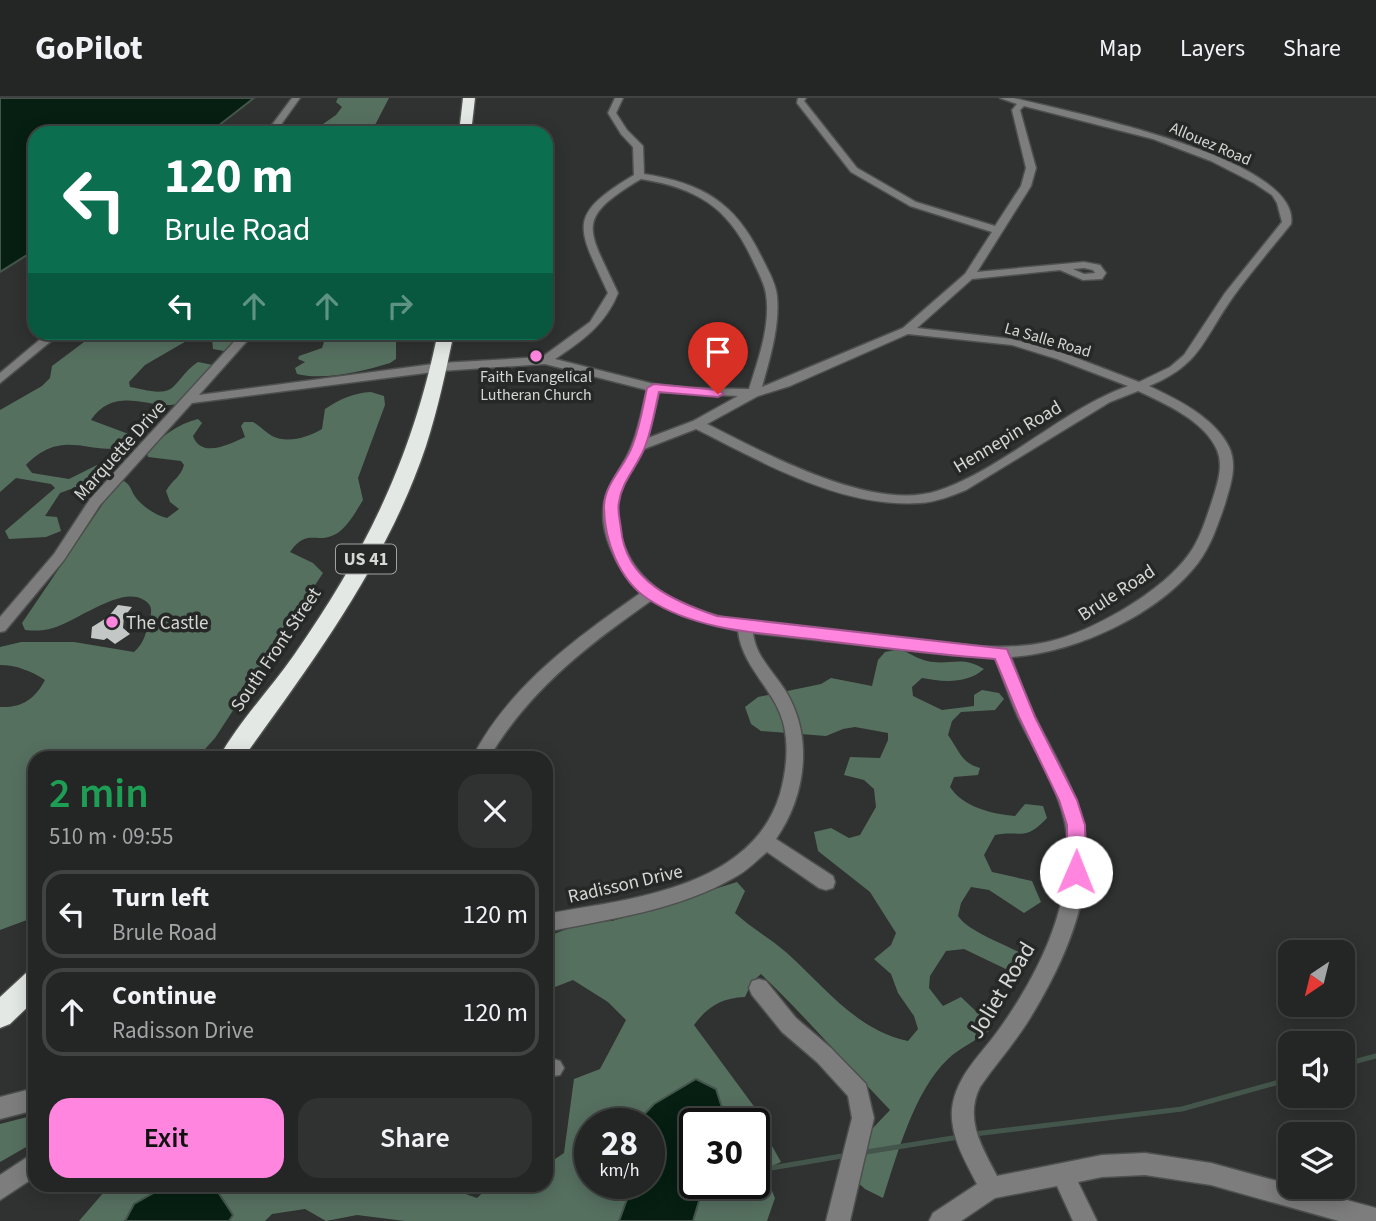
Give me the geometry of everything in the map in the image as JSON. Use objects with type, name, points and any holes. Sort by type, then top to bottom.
[{"type":"highway","points":[[467,126],[469,98]]},
{"type":"highway","name":"South Front Street","points":[[235,751],[295,673],[368,556],[422,435],[441,366],[445,340]]},
{"type":"highway","points":[[0,1015],[28,989]]},
{"type":"street","points":[[276,126],[296,98]]},
{"type":"street","points":[[619,98],[612,113],[624,132],[638,146],[639,176]]},
{"type":"street","points":[[802,98],[800,101],[854,170],[913,204],[996,230]]},
{"type":"street","name":"Allouez Road","points":[[1004,98],[1124,127],[1225,163],[1264,185],[1278,197],[1284,209],[1287,222],[1223,302],[1184,362],[1137,386]]},
{"type":"street","points":[[639,446],[697,424],[754,393],[786,383],[906,330],[969,276],[1026,186],[1031,168],[1016,110],[1022,103]]},
{"type":"street","points":[[545,360],[595,325],[609,305],[613,293],[586,237],[588,215],[614,190],[639,176],[660,178],[702,191],[728,211],[755,254],[773,295],[765,355],[754,393]]},
{"type":"street","points":[[969,276],[1062,267]]},
{"type":"street","name":"La Salle Road","points":[[906,330],[1012,342],[1137,386]]},
{"type":"street","points":[[0,379],[47,340]]},
{"type":"street","points":[[189,400],[243,340]]},
{"type":"street","points":[[545,360],[654,388],[718,394],[754,393]]},
{"type":"street","name":"Marquette Drive","points":[[0,627],[59,557],[95,502],[139,451],[189,400],[441,366],[545,360]]},
{"type":"street","name":"Hennepin Road","points":[[697,424],[755,454],[846,490],[884,499],[925,499],[957,488],[1106,400],[1137,386]]},
{"type":"street","name":"Brule Road","points":[[745,627],[1001,653],[1046,648],[1076,640],[1104,627],[1178,575],[1192,560],[1201,544],[1228,470],[1226,456],[1219,440],[1205,426],[1137,386]]},
{"type":"street","points":[[654,388],[639,446],[617,485],[611,504],[614,539],[623,559],[650,594],[698,617],[745,627]]},
{"type":"street","points":[[484,751],[496,727],[530,686],[590,637],[650,594]]},
{"type":"street","name":"Radisson Drive","points":[[553,921],[673,896],[698,887],[739,867],[784,815],[790,796],[794,740],[790,716],[781,697],[745,645],[745,627]]},
{"type":"street","name":"Joliet Road","points":[[991,1188],[964,1134],[963,1109],[970,1084],[1006,1037],[1040,982],[1063,929],[1076,872],[1077,848],[1076,825],[1068,800],[1027,717],[1001,653]]},
{"type":"street","points":[[764,841],[827,882]]},
{"type":"street","points":[[759,988],[789,1025],[824,1055],[858,1091],[863,1118],[838,1221]]},
{"type":"street","points":[[0,1108],[28,1102]]},
{"type":"street","points":[[941,1221],[991,1188],[1102,1166],[1158,1166],[1211,1174],[1376,1220]]},
{"type":"street","points":[[0,1189],[28,1168]]},
{"type":"street","points":[[1062,1173],[1085,1221]]},
{"type":"shaded area","points":[[0,98],[254,98],[218,126],[28,126],[28,254],[0,272]]},
{"type":"shaded area","points":[[338,98],[389,98],[374,126],[320,126],[336,115],[342,107],[336,102]]},
{"type":"shaded area","points":[[87,340],[188,340],[145,365],[129,382],[130,387],[165,391],[174,386],[198,362],[213,365],[185,400],[164,405],[127,400],[114,402],[102,408],[91,420],[134,436],[133,441],[107,449],[56,446],[41,453],[26,465],[32,473],[69,479],[97,465],[103,472],[93,481],[60,493],[45,516],[57,517],[61,531],[46,537],[9,539],[5,531],[55,488],[51,484],[16,478],[0,492],[0,410],[42,386],[50,378],[52,366]]},
{"type":"shaded area","points":[[212,340],[237,340],[224,351],[213,349]]},
{"type":"shaded area","points":[[325,340],[397,340],[396,359],[390,363],[331,376],[297,374],[295,368],[305,362],[298,359],[299,356],[322,348]]},
{"type":"shaded area","points":[[371,392],[384,396],[385,405],[358,478],[363,500],[339,532],[327,537],[301,540],[290,552],[313,563],[323,573],[215,738],[203,751],[28,751],[28,920],[0,930],[0,707],[15,706],[27,701],[45,680],[23,669],[0,665],[0,647],[21,642],[74,642],[134,652],[145,636],[151,610],[147,602],[135,597],[112,600],[49,629],[25,630],[22,623],[115,486],[124,481],[140,503],[167,518],[179,509],[170,502],[166,491],[184,465],[181,461],[148,457],[147,453],[170,432],[198,419],[202,423],[193,436],[202,447],[216,448],[245,437],[241,426],[244,422],[253,422],[278,438],[298,438],[322,429],[325,409],[352,395]]},
{"type":"shaded area","points":[[900,649],[927,661],[962,662],[984,669],[962,679],[946,681],[922,678],[912,687],[913,696],[942,710],[974,706],[974,695],[982,690],[999,693],[1004,699],[995,710],[961,712],[952,721],[948,735],[964,759],[980,768],[978,775],[954,777],[950,787],[962,800],[988,811],[1015,816],[1025,804],[1043,806],[1047,818],[1028,833],[995,835],[984,855],[992,872],[1032,881],[1041,902],[1024,913],[989,890],[971,887],[961,903],[958,916],[971,928],[1026,956],[1021,966],[1012,972],[964,949],[946,951],[930,976],[929,988],[943,1006],[961,997],[982,1017],[989,1031],[952,1055],[925,1088],[908,1124],[883,1198],[865,1189],[855,1180],[872,1129],[890,1110],[761,974],[752,982],[745,997],[716,1004],[694,1025],[755,1108],[722,1108],[716,1089],[654,1104],[650,1108],[574,1108],[574,1199],[627,1199],[619,1221],[405,1221],[357,1215],[326,1221],[305,1209],[272,1214],[265,1221],[229,1221],[233,1215],[134,1204],[125,1221],[79,1221],[104,1192],[460,1192],[477,1198],[483,1192],[553,1192],[553,1160],[564,1153],[574,1079],[600,1069],[626,1020],[608,1002],[573,980],[553,990],[553,934],[585,922],[612,921],[737,882],[745,891],[735,913],[787,953],[842,1006],[873,1027],[908,1041],[918,1029],[914,1016],[898,993],[891,974],[874,959],[891,945],[896,933],[870,892],[818,851],[814,832],[831,828],[849,838],[860,835],[876,807],[874,789],[864,780],[844,775],[850,757],[880,758],[888,740],[888,733],[855,727],[826,736],[761,731],[751,724],[745,707],[758,697],[821,684],[831,678],[872,686],[878,660],[885,652]]},
{"type":"shaded area","points":[[696,1079],[716,1089],[722,1108],[679,1108],[679,1199],[700,1199],[693,1221],[619,1221],[627,1199],[665,1199],[665,1108],[650,1108]]},
{"type":"shaded area","points":[[28,1117],[28,1146],[0,1162],[0,1124]]},
{"type":"shaded area","points":[[770,1142],[781,1162],[770,1167]]},
{"type":"shaded area","points":[[770,1186],[775,1198],[767,1221],[693,1221],[700,1199],[770,1199]]},
{"type":"shaded area","points":[[155,1192],[218,1192],[233,1215],[229,1221],[125,1221],[134,1204]]},
{"type":"building","name":"The Castle","points":[[118,605],[132,607],[124,617],[123,628],[130,634],[115,644],[107,638],[91,638],[92,627],[108,617]]},
{"type":"waterway","points":[[1355,1062],[1376,1056]]},
{"type":"waterway","points":[[974,1134],[1182,1109],[1278,1082]]},
{"type":"waterway","points":[[860,1153],[959,1137]]},
{"type":"waterway","points":[[770,1168],[848,1155]]},
{"type":"place","name":"Faith Evangelical Lutheran Church","points":[[536,356]]},
{"type":"place","name":"The Castle","points":[[112,622]]},
{"type":"route","points":[[718,394],[654,388],[639,446],[617,485],[611,504],[614,539],[635,577],[650,594],[671,606],[716,622],[952,650],[1001,653],[1027,717],[1068,800],[1076,825],[1076,872]]}]
